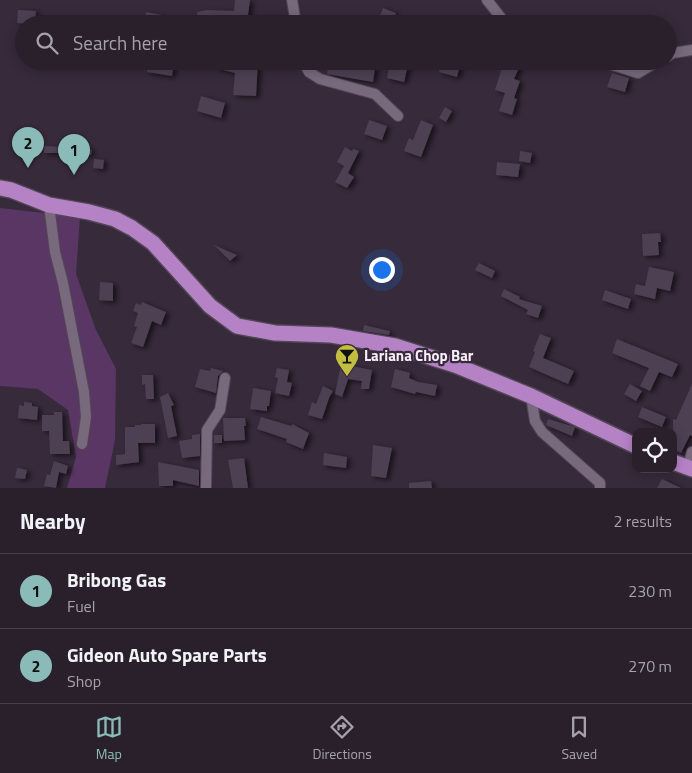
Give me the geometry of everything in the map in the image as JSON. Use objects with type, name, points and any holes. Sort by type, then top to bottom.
[{"type":"main road","points":[[0,188],[12,190],[49,205],[115,219],[132,228],[153,243],[210,306],[237,326],[275,333],[331,335],[395,346],[456,365],[530,396],[632,444]]},
{"type":"street","points":[[292,0],[294,15]]},
{"type":"street","points":[[487,0],[499,15]]},
{"type":"street","points":[[677,52],[692,50]]},
{"type":"street","points":[[308,70],[320,79],[375,94],[398,116]]},
{"type":"street","points":[[628,70],[638,73],[643,70]]},
{"type":"street","points":[[49,205],[54,252],[63,283],[84,392],[86,417],[82,444]]},
{"type":"street","points":[[206,488],[207,430],[220,410],[225,378]]},
{"type":"street","points":[[530,396],[535,421],[542,432],[600,483],[600,488]]},
{"type":"shaded area","points":[[0,208],[80,217],[76,274],[96,330],[116,369],[115,440],[105,488],[67,488],[76,457],[68,410],[38,389],[0,386]]},
{"type":"building","points":[[235,0],[250,0],[248,15],[197,15],[197,12],[207,10],[234,11]]},
{"type":"building","points":[[383,8],[396,13],[395,15],[380,15]]},
{"type":"building","points":[[18,10],[36,11],[36,15],[18,15]]},
{"type":"building","points":[[146,12],[162,15],[146,15]]},
{"type":"building","points":[[147,70],[173,70],[172,76],[147,72]]},
{"type":"building","points":[[223,70],[257,70],[256,96],[233,95],[235,73]]},
{"type":"building","points":[[328,70],[375,70],[373,82],[327,74]]},
{"type":"building","points":[[388,70],[407,70],[404,82],[387,78]]},
{"type":"building","points":[[440,70],[459,70],[457,77],[439,72]]},
{"type":"building","points":[[501,70],[518,70],[514,79],[520,81],[514,98],[517,99],[512,115],[499,111],[505,93],[495,90]]},
{"type":"building","points":[[612,73],[629,78],[625,92],[607,87]]},
{"type":"building","points":[[201,96],[225,103],[221,118],[197,111]]},
{"type":"building","points":[[445,107],[452,111],[446,122],[439,118]]},
{"type":"building","points":[[369,120],[387,126],[382,140],[364,134]]},
{"type":"building","points":[[421,120],[433,125],[421,157],[404,151],[409,138],[413,140]]},
{"type":"building","points":[[63,144],[90,147],[89,149],[92,150],[91,155],[44,153],[44,146],[62,147]]},
{"type":"building","points":[[345,147],[352,151],[353,149],[359,151],[348,173],[354,177],[347,188],[335,182],[344,166],[337,162]]},
{"type":"building","points":[[520,151],[532,153],[530,163],[519,161]]},
{"type":"building","points":[[94,159],[104,160],[103,169],[93,168]]},
{"type":"building","points":[[497,162],[520,164],[518,177],[496,175]]},
{"type":"building","points":[[660,233],[661,242],[658,242],[659,255],[643,256],[642,234]]},
{"type":"building","points":[[214,245],[237,255],[230,261]]},
{"type":"building","points":[[479,263],[495,271],[492,278],[475,270]]},
{"type":"building","points":[[649,267],[674,272],[670,291],[657,288],[655,299],[634,294],[636,284],[645,286]]},
{"type":"building","points":[[100,282],[113,283],[113,301],[99,300]]},
{"type":"building","points":[[504,289],[520,297],[519,299],[542,306],[538,318],[526,314],[528,310],[501,296]]},
{"type":"building","points":[[605,290],[631,299],[628,309],[602,300]]},
{"type":"building","points":[[142,302],[166,312],[161,325],[152,321],[143,347],[131,343],[137,327],[134,326],[138,313],[133,311],[136,303],[141,305]]},
{"type":"building","points":[[364,325],[390,331],[389,335],[363,331]]},
{"type":"building","points":[[540,334],[551,338],[543,358],[574,371],[568,384],[529,367]]},
{"type":"building","points":[[617,339],[678,364],[672,377],[659,372],[650,391],[640,386],[649,368],[612,353]]},
{"type":"building","points":[[341,364],[372,370],[369,389],[361,389],[362,381],[348,379],[342,397],[335,394]]},
{"type":"building","points":[[211,368],[223,371],[218,376],[216,393],[195,387],[200,369],[210,371]]},
{"type":"building","points":[[277,368],[289,370],[287,382],[292,383],[289,396],[275,393],[278,378],[275,377]]},
{"type":"building","points":[[395,369],[410,373],[409,378],[418,382],[437,385],[435,396],[416,392],[415,394],[391,387]]},
{"type":"building","points":[[142,375],[153,375],[154,399],[146,399],[145,384],[142,385]]},
{"type":"building","points":[[630,384],[642,391],[636,401],[624,394]]},
{"type":"building","points":[[692,384],[692,436],[690,435],[681,453],[677,451],[677,428],[673,428],[673,419],[676,420]]},
{"type":"building","points":[[323,386],[333,391],[322,419],[308,415],[312,402],[316,404]]},
{"type":"building","points":[[253,388],[271,391],[267,411],[250,409]]},
{"type":"building","points":[[168,393],[174,405],[171,406],[177,436],[168,438],[160,397]]},
{"type":"building","points":[[24,402],[32,403],[32,406],[38,407],[37,420],[18,418],[19,405],[24,406]]},
{"type":"building","points":[[642,407],[666,417],[662,427],[638,417]]},
{"type":"building","points":[[54,412],[62,412],[63,441],[69,441],[70,454],[50,454],[49,431],[42,431],[42,415],[54,415]]},
{"type":"building","points":[[261,417],[292,426],[292,424],[309,433],[303,449],[286,442],[287,439],[257,429]]},
{"type":"building","points":[[223,418],[245,418],[245,440],[224,441]]},
{"type":"building","points":[[548,419],[575,427],[572,436],[546,425]]},
{"type":"building","points":[[155,424],[155,443],[138,443],[139,462],[116,465],[116,455],[125,454],[125,427],[135,427],[135,425]]},
{"type":"building","points":[[200,434],[200,456],[182,458],[179,441],[192,439],[192,435]]},
{"type":"building","points":[[214,435],[222,435],[222,443],[214,443]]},
{"type":"building","points":[[373,445],[392,448],[386,478],[371,476]]},
{"type":"building","points":[[324,453],[347,457],[346,468],[323,465]]},
{"type":"building","points":[[244,458],[248,488],[233,488],[228,460]]},
{"type":"building","points":[[54,461],[68,466],[66,474],[59,472],[56,488],[44,486],[47,474],[50,475]]},
{"type":"building","points":[[158,462],[199,470],[199,486],[173,480],[173,486],[159,486]]},
{"type":"building","points":[[17,468],[27,470],[25,479],[15,478]]},
{"type":"building","points":[[662,479],[681,488],[657,488]]},
{"type":"building","points":[[431,481],[432,488],[409,488],[409,483]]},
{"type":"place","name":"Gideon Auto Spare Parts","points":[[28,168]]},
{"type":"place","name":"Bribong Gas","points":[[74,175]]},
{"type":"place","name":"Lariana Chop Bar","points":[[347,377]]}]
